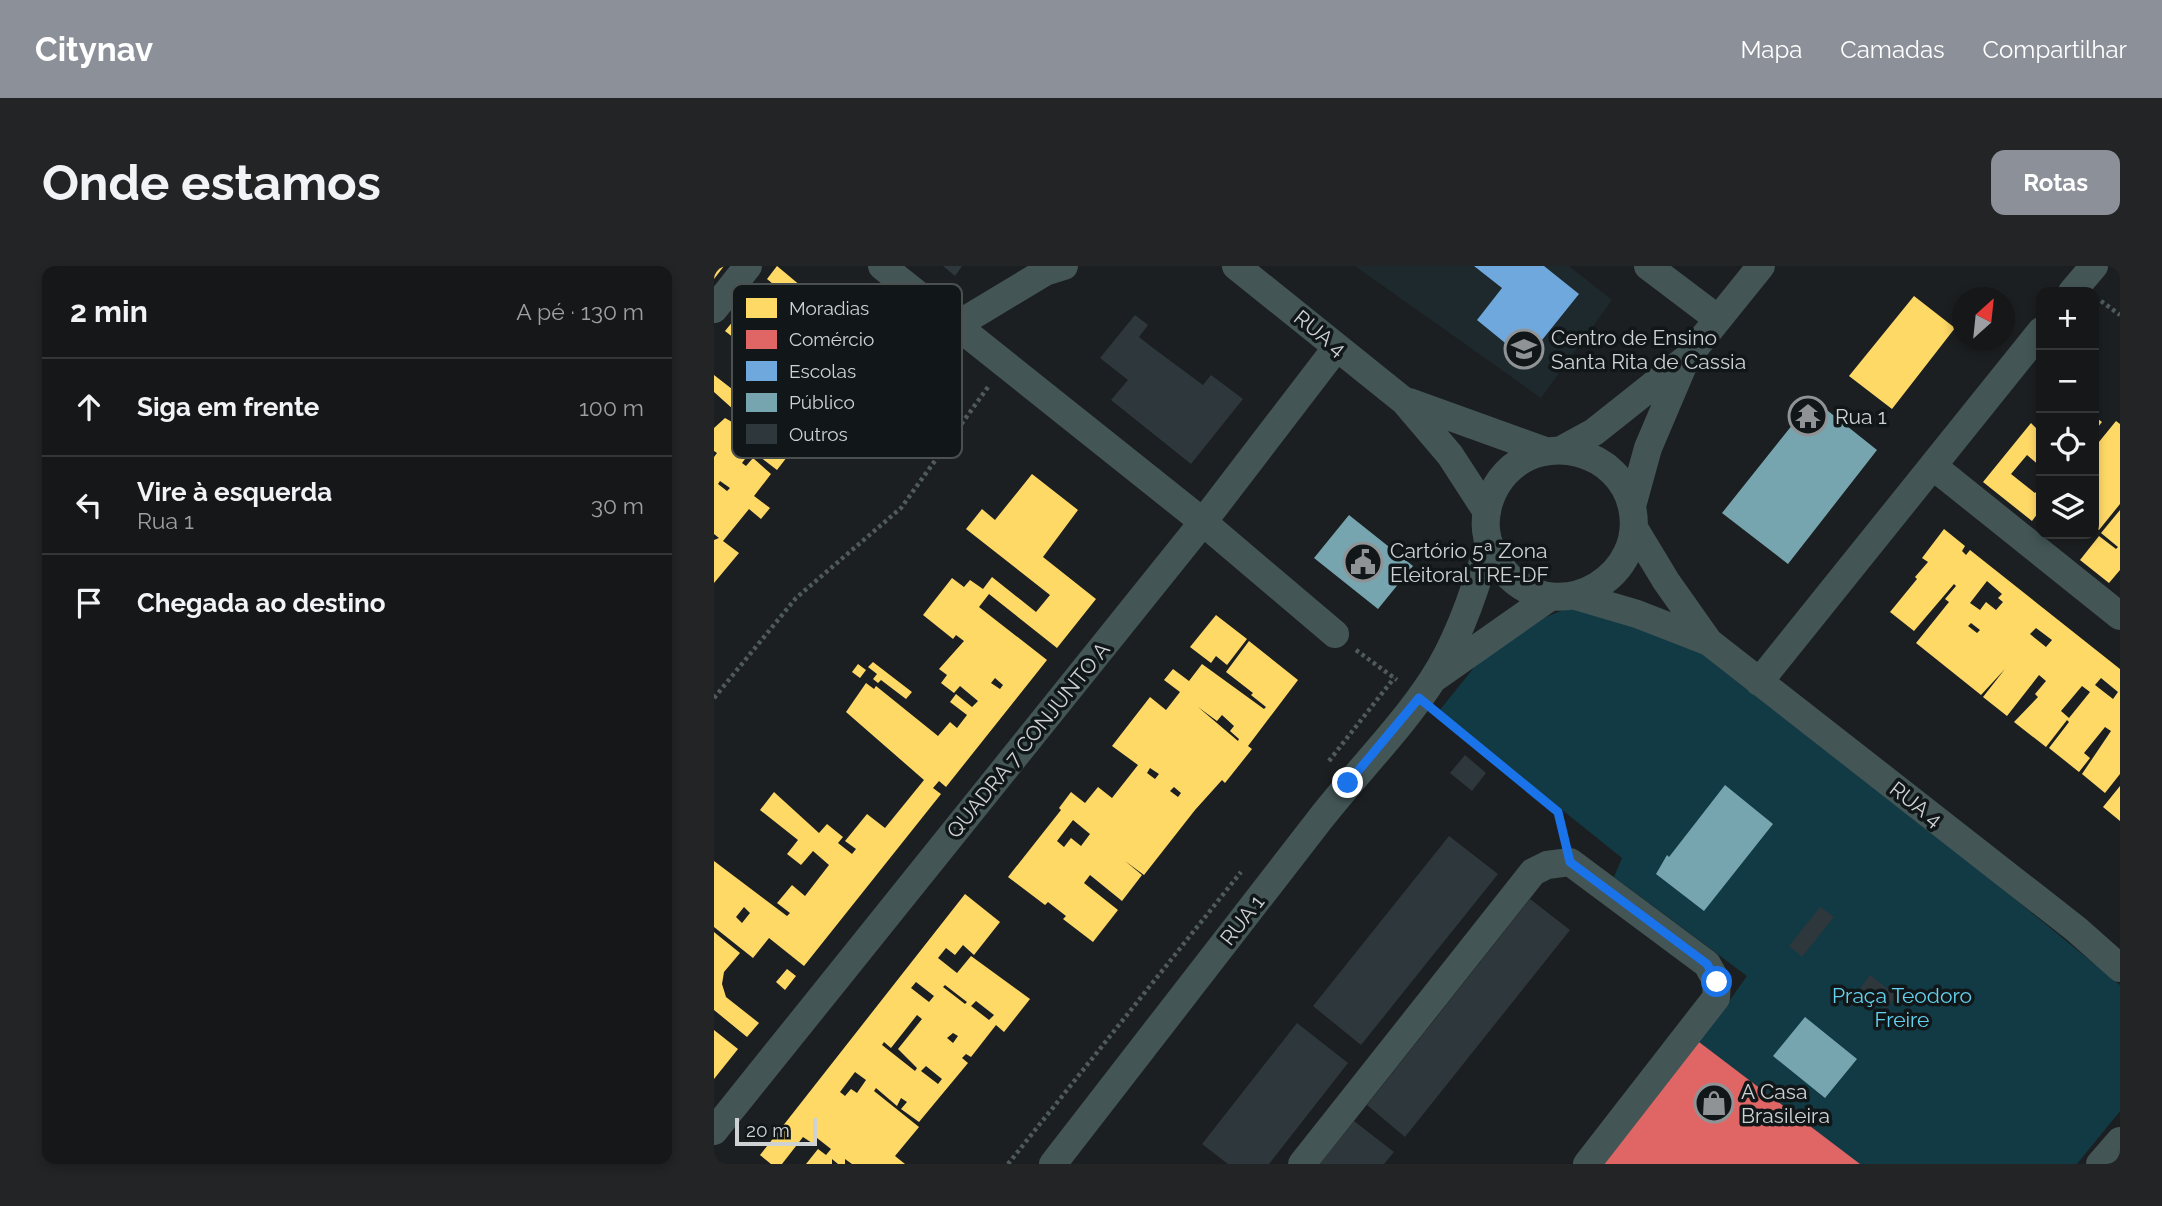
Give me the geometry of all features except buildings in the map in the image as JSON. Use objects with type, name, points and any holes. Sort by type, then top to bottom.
[{"type":"street","points":[[734,284],[748,266]]},
{"type":"street","points":[[882,266],[904,284]]},
{"type":"street","points":[[962,323],[1045,272],[1064,266]]},
{"type":"street","name":"RUA 4","points":[[1236,266],[1404,401]]},
{"type":"street","points":[[1648,266],[1718,319]]},
{"type":"street","points":[[1709,642],[1637,614],[1563,596],[1529,591],[1511,579],[1498,563],[1489,543],[1487,512],[1494,491],[1506,473],[1524,459],[1594,432],[1686,359],[1761,266]]},
{"type":"street","points":[[2076,287],[2094,266]]},
{"type":"street","points":[[714,309],[732,286]]},
{"type":"street","points":[[962,330],[1203,522],[1335,634]]},
{"type":"street","points":[[1759,682],[2036,337]]},
{"type":"street","name":"QUADRA 7 CONJUNTO A","points":[[714,1130],[1203,522],[1337,346]]},
{"type":"street","points":[[1426,688],[1563,596],[1599,587],[1617,571],[1629,551],[1633,517],[1648,448],[1686,359]]},
{"type":"street","points":[[1404,401],[1553,450],[1585,454],[1606,466],[1623,484],[1633,517],[1666,581],[1709,642]]},
{"type":"street","points":[[1404,401],[1450,455],[1487,512]]},
{"type":"street","points":[[1934,467],[2120,616]]},
{"type":"street","points":[[1426,688],[1466,607],[1489,543]]},
{"type":"street","name":"RUA 4","points":[[1709,642],[2076,929],[2120,968]]},
{"type":"street","name":"RUA 1","points":[[1053,1164],[1426,688]]},
{"type":"street","points":[[1302,1164],[1533,872],[1547,865],[1570,862],[1707,964],[1717,982],[1716,998],[1697,1027],[1587,1164]]},
{"type":"street","points":[[2101,1164],[2120,1141]]},
{"type":"path","points":[[2099,300],[2120,315]]},
{"type":"path","points":[[962,424],[1006,364]]},
{"type":"path","points":[[714,698],[796,598],[901,508],[937,458]]},
{"type":"path","points":[[1335,634],[1394,678],[1426,688],[1558,812],[1570,862]]},
{"type":"path","points":[[1321,771],[1394,678]]},
{"type":"path","points":[[1008,1164],[1248,863]]},
{"type":"shaded area","name":"Centro de Ensino Santa Rita de Cassia","points":[[1355,266],[1569,266],[1612,300],[1541,398]]},
{"type":"green space","name":"Praça Teodoro Freire","points":[[1573,606],[1697,639],[2120,985],[2120,1111],[2077,1164],[1600,1164],[1713,1024],[1747,976],[1614,877],[1622,858],[1439,711],[1485,654],[1514,630]]},
{"type":"place","name":"Centro de Ensino Santa Rita de Cassia","points":[[1524,349]]},
{"type":"place","name":"Rua 1","points":[[1808,416]]},
{"type":"place","name":"Cartório 5ª Zona Eleitoral TRE-DF","points":[[1363,562]]},
{"type":"place","name":"A Casa Brasileira","points":[[1714,1103]]},
{"type":"route","points":[[1348,783],[1419,698],[1558,812],[1570,862],[1707,964],[1717,982]]}]
